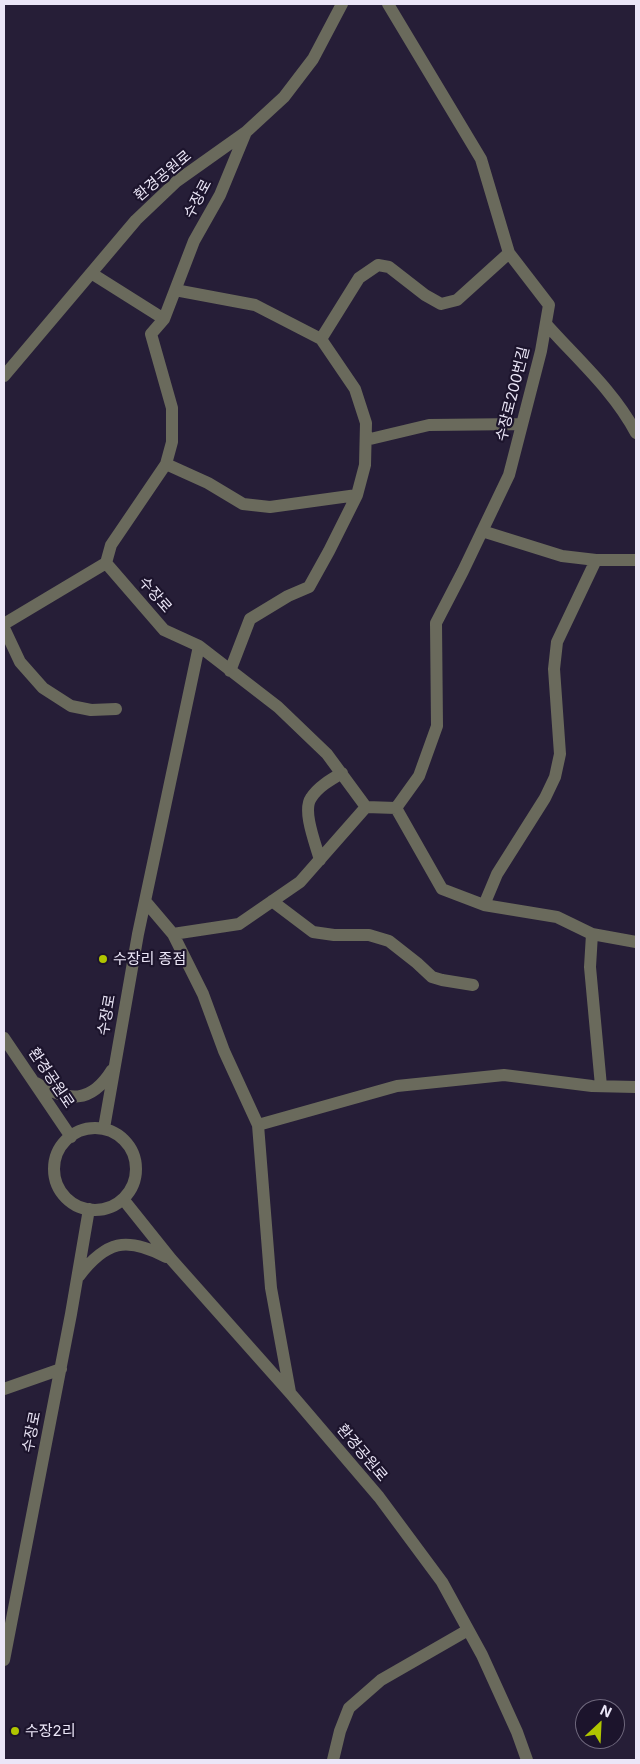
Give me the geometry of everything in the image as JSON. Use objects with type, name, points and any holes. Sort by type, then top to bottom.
[{"type":"street","name":"환경공원로","points":[[4,376],[136,220],[178,181],[246,132],[284,98],[313,58],[342,4]]},
{"type":"street","name":"수장로200번길","points":[[388,4],[482,159],[509,253],[549,305],[541,352],[509,475],[436,623],[437,726],[419,776],[396,808]]},
{"type":"street","name":"수장로","points":[[104,1128],[145,901],[199,646],[164,630],[106,563],[111,545],[166,464],[172,442],[172,408],[151,334],[164,319],[194,241],[220,195],[246,132]]},
{"type":"street","points":[[321,339],[359,278],[378,265],[389,267],[425,295],[441,304],[457,300],[509,253]]},
{"type":"street","points":[[91,274],[164,319]]},
{"type":"street","points":[[175,290],[255,305],[321,339],[355,390],[366,423],[365,465],[357,495],[309,587],[288,596],[250,619],[230,670]]},
{"type":"street","points":[[546,324],[606,389],[629,419],[636,433]]},
{"type":"street","points":[[366,440],[429,425],[522,424]]},
{"type":"street","points":[[166,464],[208,483],[243,504],[270,507],[357,495]]},
{"type":"street","points":[[482,531],[562,556],[596,560],[636,560]]},
{"type":"street","points":[[484,905],[497,874],[545,798],[556,777],[560,754],[554,669],[557,642],[596,560]]},
{"type":"street","points":[[4,624],[106,563]]},
{"type":"street","points":[[4,628],[20,662],[43,688],[71,706],[92,710],[116,709]]},
{"type":"street","points":[[199,646],[278,707],[327,754],[366,807]]},
{"type":"street","points":[[320,860],[307,816],[309,800],[322,786],[342,773]]},
{"type":"street","points":[[366,807],[396,808],[442,889],[484,905],[557,917],[592,934],[636,942]]},
{"type":"street","points":[[173,934],[239,924],[300,882],[366,807]]},
{"type":"street","points":[[145,901],[173,934],[203,994],[224,1051],[258,1125],[271,1288],[291,1394]]},
{"type":"street","points":[[272,901],[313,932],[334,935],[369,935],[389,941],[417,962],[432,977],[473,985]]},
{"type":"street","points":[[592,934],[590,967],[601,1086]]},
{"type":"street","name":"환경공원로","points":[[4,1038],[71,1137]]},
{"type":"street","points":[[34,1082],[51,1092],[70,1098],[89,1094],[104,1082],[114,1066]]},
{"type":"street","points":[[258,1125],[397,1086],[504,1075],[601,1086],[636,1086]]},
{"type":"street","points":[[90,1128],[104,1128],[116,1133],[127,1142],[134,1154],[137,1167],[135,1181],[130,1193],[108,1209],[81,1208],[69,1201],[60,1191],[55,1178],[54,1164],[58,1151],[66,1140],[77,1132],[90,1128]]},
{"type":"street","name":"환경공원로","points":[[123,1199],[171,1259],[291,1394],[379,1497],[442,1582],[482,1655],[517,1732],[527,1760]]},
{"type":"street","name":"수장로","points":[[4,1660],[89,1209]]},
{"type":"street","points":[[77,1278],[92,1260],[111,1247],[131,1244],[152,1249],[171,1259]]},
{"type":"street","points":[[4,1389],[60,1369]]},
{"type":"street","points":[[334,1760],[340,1731],[349,1708],[381,1680],[468,1630]]},
{"type":"place","name":"수장리 종점","points":[[103,959]]},
{"type":"place","name":"수장2리","points":[[15,1731]]}]
